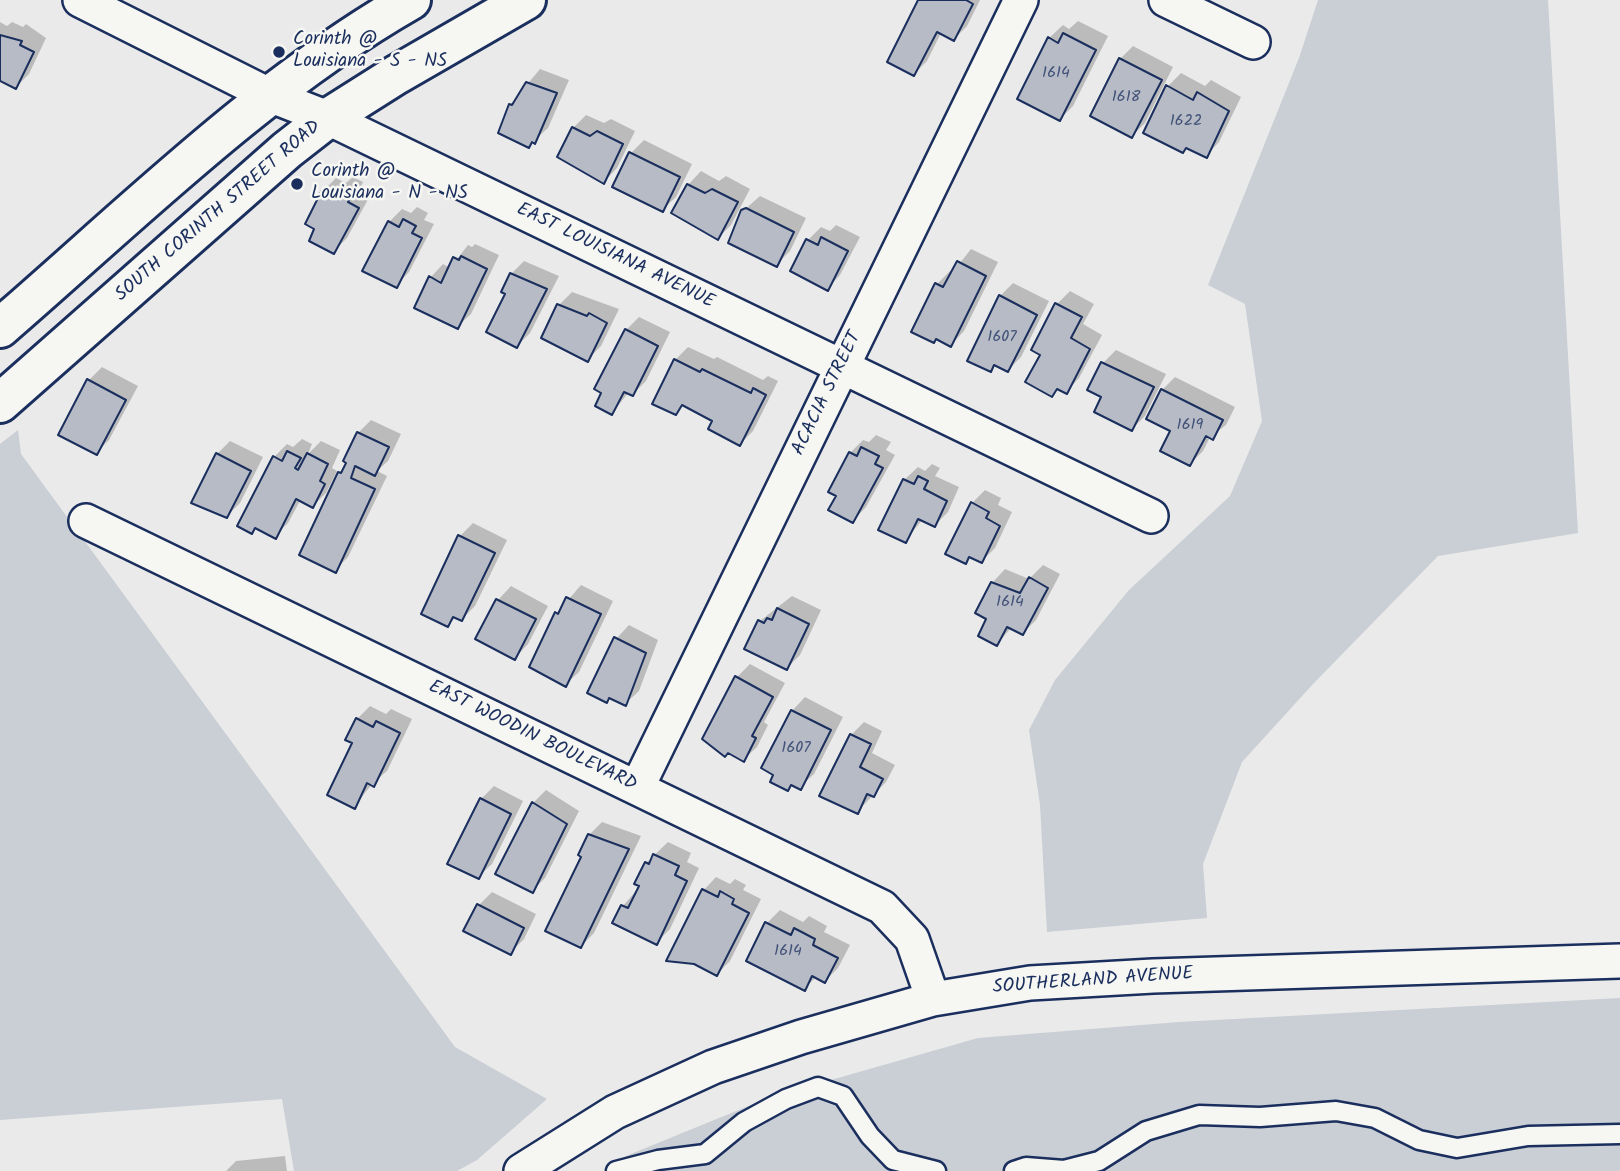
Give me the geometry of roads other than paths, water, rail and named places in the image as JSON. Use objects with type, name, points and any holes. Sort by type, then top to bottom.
[{"type":"main road","points":[[0,328],[269,95],[325,54],[411,0]]},
{"type":"main road","name":"SOUTH CORINTH STREET ROAD","points":[[0,403],[287,150],[328,118],[526,0]]},
{"type":"street","name":"EAST LOUISIANA AVENUE","points":[[79,0],[269,95],[328,118],[1151,516]]},
{"type":"street","name":"ACACIA STREET","points":[[637,788],[1021,0]]},
{"type":"street","points":[[1166,0],[1253,42]]},
{"type":"street","name":"EAST WOODIN BOULEVARD","points":[[86,521],[882,907],[912,939],[933,999]]},
{"type":"street","name":"SOUTHERLAND AVENUE","points":[[521,1171],[615,1112],[713,1067],[801,1037],[933,999],[1030,984],[1153,976],[1620,961]]},
{"type":"lane","points":[[616,1171],[658,1160],[705,1154],[744,1122],[786,1099],[818,1087],[843,1096],[870,1136],[893,1160],[936,1171]]},
{"type":"lane","points":[[1014,1171],[1026,1167],[1064,1170],[1098,1161],[1146,1131],[1199,1115],[1260,1117],[1336,1111],[1375,1118],[1419,1140],[1457,1148],[1528,1136],[1620,1133]]},
{"type":"place","name":"Corinth @ Louisiana - S - NS","points":[[279,52]]},
{"type":"place","name":"Corinth @ Louisiana - N - NS","points":[[297,184]]}]
